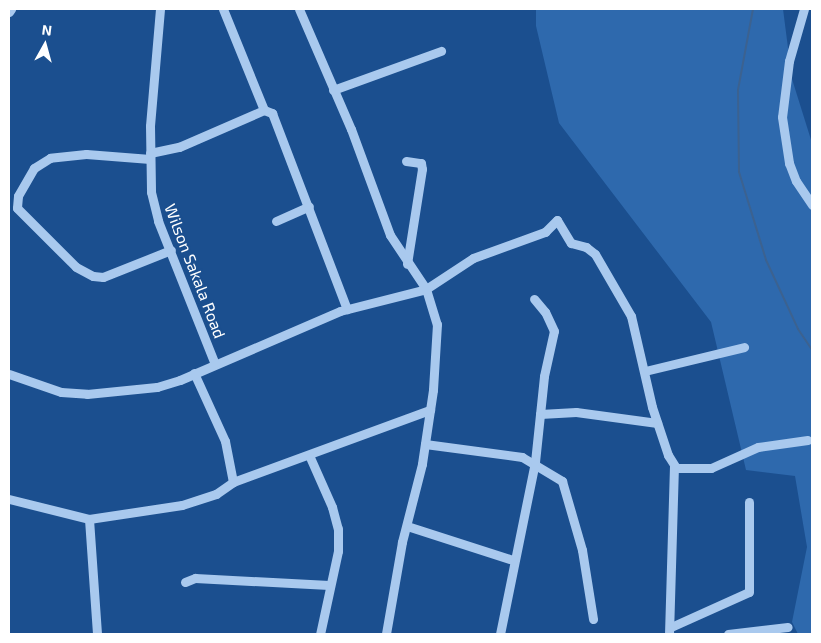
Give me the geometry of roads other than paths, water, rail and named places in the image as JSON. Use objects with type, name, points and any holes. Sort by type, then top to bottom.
[{"type":"street","name":"Wilson Sakala Road","points":[[160,9],[150,156],[150,192],[214,364]]},
{"type":"street","points":[[223,9],[264,110]]},
{"type":"street","points":[[299,9],[351,129],[390,235],[407,264],[426,289],[438,329],[425,444],[386,634]]},
{"type":"street","points":[[804,9],[788,61],[782,117],[789,163],[812,205]]},
{"type":"street","points":[[333,90],[441,52]]},
{"type":"street","points":[[172,250],[103,276],[93,276],[76,268],[17,208],[18,196],[34,168],[50,158],[86,154],[150,156],[179,147],[264,110],[272,113],[347,309]]},
{"type":"street","points":[[406,161],[421,163],[422,169],[407,264]]},
{"type":"street","points":[[276,221],[309,206]]},
{"type":"street","points":[[9,374],[61,392],[87,394],[157,387],[347,309],[426,289],[473,258],[545,232],[557,220],[570,243],[586,247],[595,254],[631,316],[657,422],[674,466],[670,631],[749,592],[749,502]]},
{"type":"street","points":[[500,634],[513,560],[534,462],[544,376],[554,331],[545,312],[534,300]]},
{"type":"street","points":[[644,371],[744,346]]},
{"type":"street","points":[[194,373],[225,441],[233,482]]},
{"type":"street","points":[[9,499],[89,519],[182,505],[216,494],[233,482],[430,410]]},
{"type":"street","points":[[540,414],[576,412],[657,422]]},
{"type":"street","points":[[674,466],[684,471],[711,468],[758,447],[808,440]]},
{"type":"street","points":[[425,444],[511,454],[534,462],[562,481],[582,550],[593,619]]},
{"type":"street","points":[[309,455],[332,507],[338,529],[338,551],[329,585],[320,634]]},
{"type":"street","points":[[89,519],[97,634]]},
{"type":"street","points":[[407,526],[513,560]]},
{"type":"street","points":[[185,582],[195,578],[329,585]]},
{"type":"street","points":[[728,634],[788,627]]},
{"type":"waterway","points":[[753,9],[738,90],[739,172],[766,260],[798,329],[812,350]]}]
